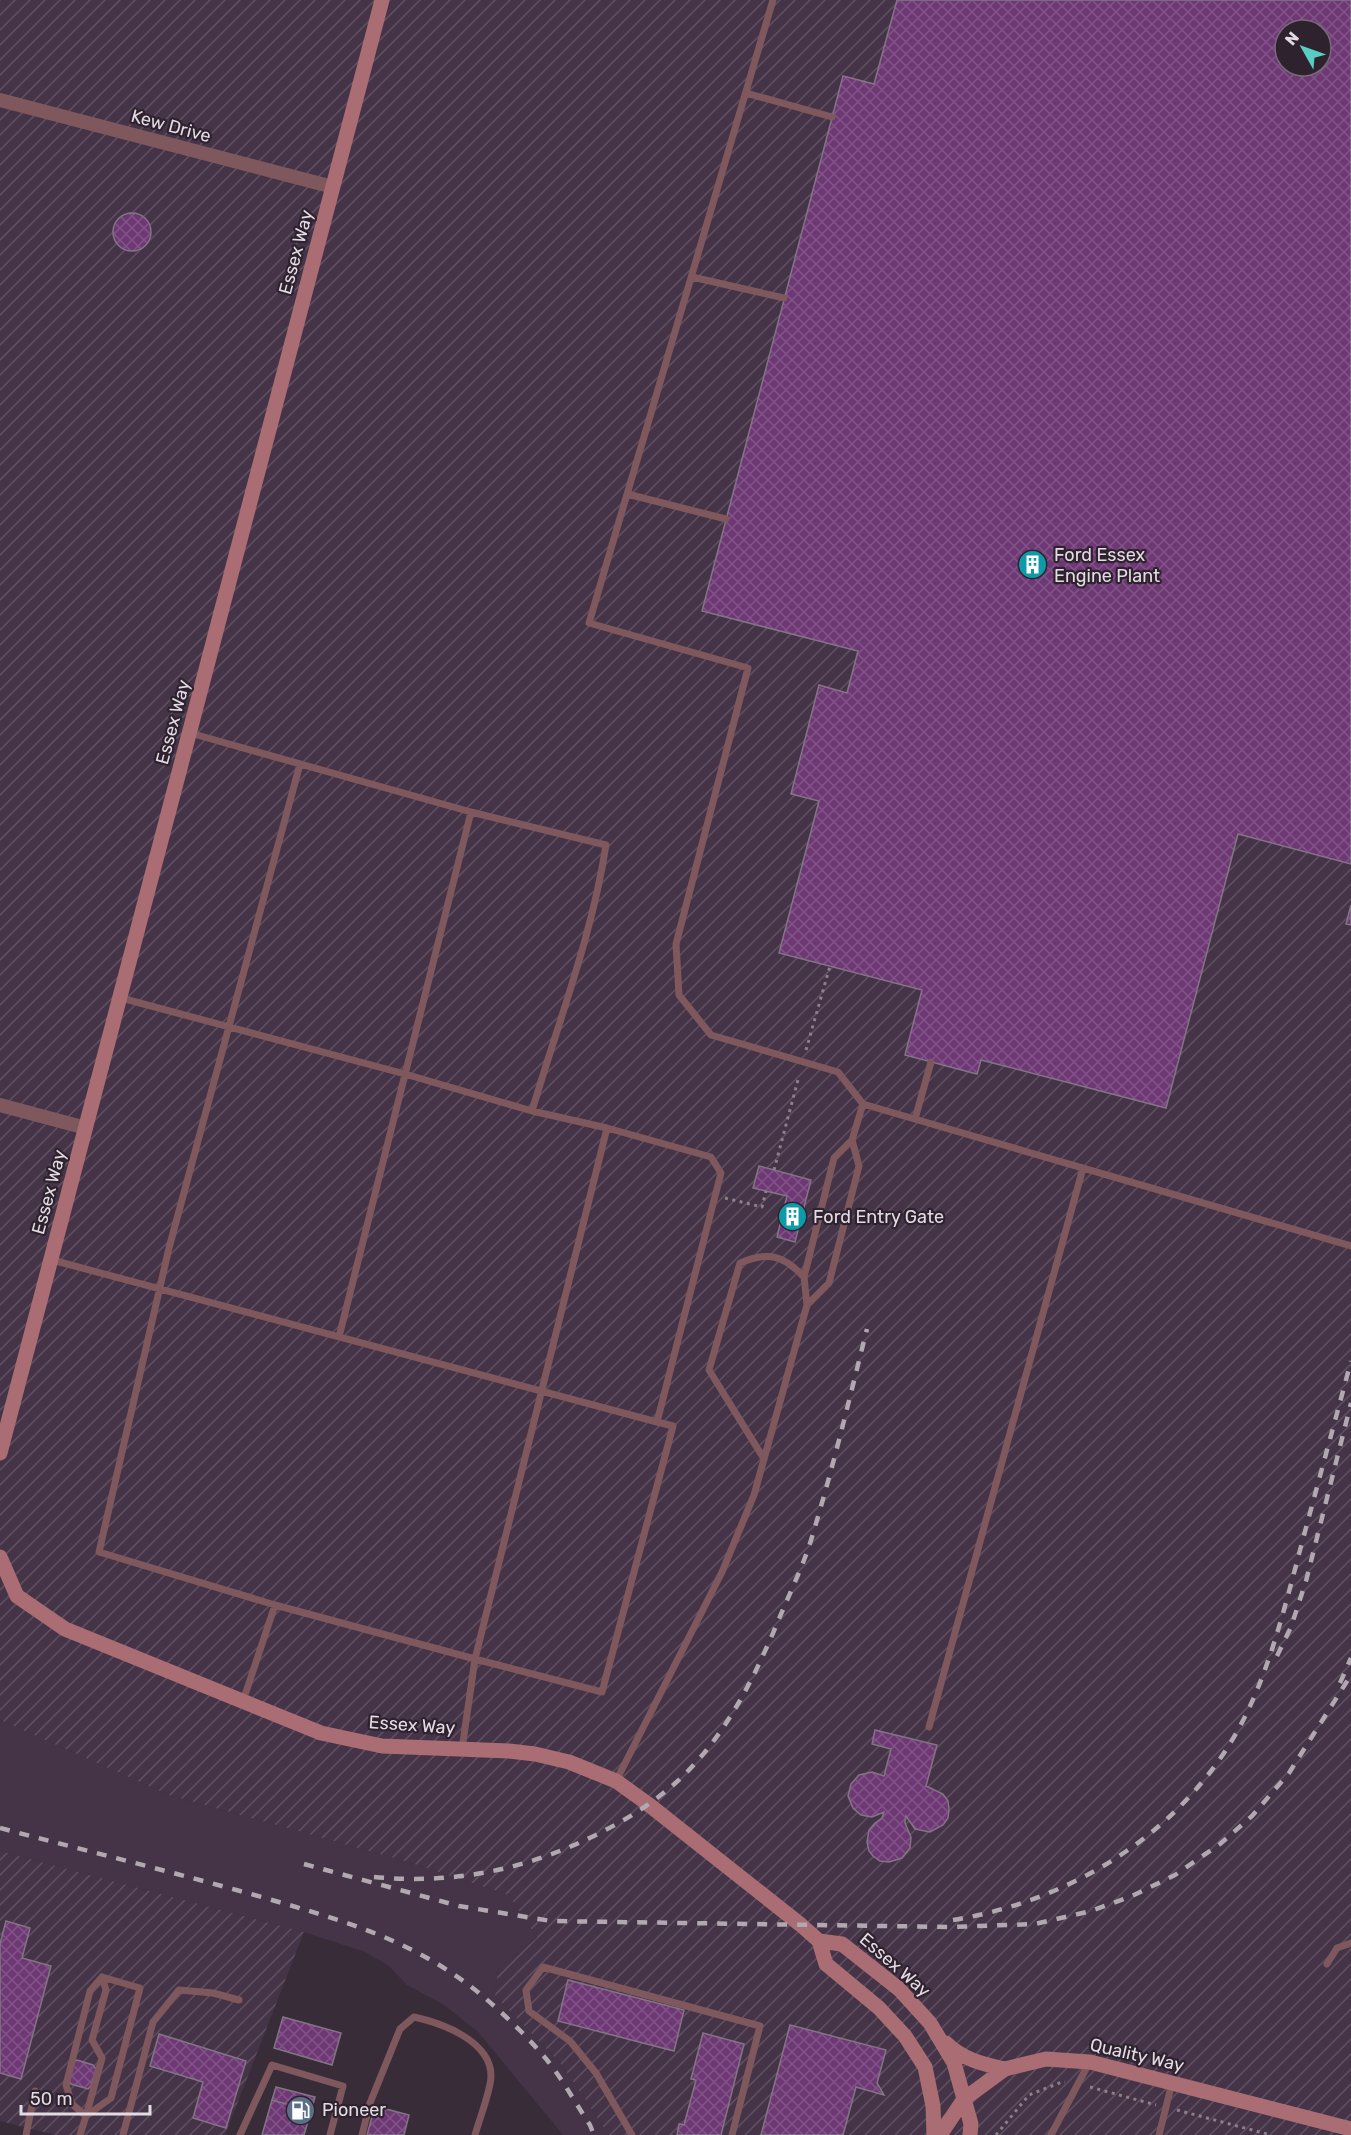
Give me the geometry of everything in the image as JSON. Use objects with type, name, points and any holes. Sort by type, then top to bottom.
[{"type":"street","name":"Essex Way","points":[[0,1453],[382,0]]},
{"type":"street","name":"Kew Drive","points":[[0,100],[333,187]]},
{"type":"street","points":[[0,1105],[86,1128]]},
{"type":"street","name":"Essex Way","points":[[0,1557],[17,1596],[65,1629],[321,1733],[382,1746],[536,1754],[569,1762],[615,1781],[648,1804],[801,1925],[819,1941],[826,1965],[879,2008],[905,2036],[925,2067],[933,2106],[934,2135]]},
{"type":"street","name":"Essex Way","points":[[819,1941],[842,1944],[899,1989],[930,2023],[954,2063],[970,2124],[970,2135]]},
{"type":"street","points":[[936,2033],[954,2051],[978,2063],[1005,2069]]},
{"type":"street","name":"Quality Way","points":[[940,2135],[964,2099],[1005,2069],[1046,2058],[1090,2062],[1351,2129]]},
{"type":"lane","points":[[774,0],[589,623],[748,668],[676,944],[679,995],[711,1035],[838,1072],[863,1104],[1351,1246]]},
{"type":"lane","points":[[746,93],[832,117]]},
{"type":"lane","points":[[692,277],[784,298]]},
{"type":"lane","points":[[627,494],[726,519]]},
{"type":"lane","points":[[190,733],[471,813],[606,845],[600,885],[532,1111]]},
{"type":"lane","points":[[52,1260],[159,1290],[673,1426],[602,1692],[275,1605],[99,1552],[159,1290],[300,764]]},
{"type":"lane","points":[[339,1337],[471,813]]},
{"type":"lane","points":[[121,998],[405,1074],[532,1111],[607,1128],[711,1157],[721,1173],[657,1422]]},
{"type":"lane","points":[[915,1119],[931,1062]]},
{"type":"lane","points":[[615,1781],[722,1572],[754,1495],[807,1305],[804,1277],[834,1158],[852,1140],[863,1104]]},
{"type":"lane","points":[[462,1749],[475,1659],[607,1128]]},
{"type":"lane","points":[[807,1305],[829,1283],[859,1166],[852,1140]]},
{"type":"lane","points":[[929,1727],[1083,1168]]},
{"type":"lane","points":[[764,1459],[709,1370],[740,1263],[756,1256],[776,1257],[793,1266],[804,1277]]},
{"type":"lane","points":[[243,1701],[275,1605]]},
{"type":"lane","points":[[1327,1964],[1336,1948],[1351,1943]]},
{"type":"lane","points":[[632,2135],[610,2095],[570,2041],[529,2011],[526,1989],[543,1968],[760,2026],[732,2135]]},
{"type":"lane","points":[[86,2116],[111,2098],[140,1988],[102,1977]]},
{"type":"lane","points":[[86,2116],[72,2104],[66,2085],[90,1991],[102,1977]]},
{"type":"lane","points":[[80,2135],[102,2058],[92,2040],[106,1990],[102,1977]]},
{"type":"lane","points":[[123,2135],[153,2022],[178,1990],[213,1993],[239,2000]]},
{"type":"lane","points":[[362,2135],[370,2103],[400,2029],[414,2017],[440,2023],[464,2036],[488,2059],[491,2077],[475,2135]]},
{"type":"lane","points":[[1051,2135],[1090,2062]]},
{"type":"lane","points":[[240,2135],[272,2065],[343,2086],[330,2135]]},
{"type":"lane","points":[[1159,2135],[1172,2084]]},
{"type":"lane","points":[[26,2135],[35,2091]]},
{"type":"path","points":[[806,1050],[830,966]]},
{"type":"path","points":[[774,1170],[799,1076]]},
{"type":"path","points":[[715,1195],[762,1207],[766,1191]]},
{"type":"path","points":[[996,2135],[1029,2096],[1062,2082],[1271,2135]]},
{"type":"shaded area","points":[[0,0],[1351,0],[1351,2135],[609,2135],[561,2064],[495,1996],[498,1969],[537,1938],[509,1895],[408,1862],[169,1795],[0,1720]]},
{"type":"shaded area","points":[[0,1720],[169,1795],[408,1862],[509,1895],[537,1938],[498,1969],[495,1996],[561,2064],[609,2135],[563,2135],[478,2032],[444,2005],[407,1985],[389,1966],[365,1952],[304,1932],[0,1851]]},
{"type":"shaded area","points":[[0,1851],[304,1932],[225,2135],[55,2135],[0,2121]]},
{"type":"building","name":"Ford Essex Engine Plant","points":[[897,0],[1351,0],[1351,864],[1238,834],[1166,1108],[981,1060],[977,1074],[905,1055],[922,990],[779,953],[819,801],[791,794],[819,685],[847,693],[858,651],[702,611],[843,76],[874,84]]},
{"type":"building","points":[[132,213],[146,218],[151,232],[146,246],[132,251],[118,246],[113,232],[118,218]]},
{"type":"building","points":[[1351,905],[1351,925],[1346,924]]},
{"type":"building","name":"Ford Entry Gate","points":[[759,1166],[811,1180],[795,1242],[777,1237],[787,1196],[753,1188]]},
{"type":"building","points":[[875,1730],[937,1745],[926,1786],[943,1794],[948,1801],[949,1809],[948,1818],[943,1825],[930,1832],[915,1829],[906,1816],[905,1823],[911,1837],[910,1848],[902,1858],[889,1862],[880,1861],[873,1856],[867,1842],[869,1830],[882,1818],[884,1812],[872,1817],[861,1815],[853,1808],[848,1796],[851,1784],[859,1775],[872,1772],[884,1776],[891,1749],[872,1744]]},
{"type":"building","points":[[6,1921],[30,1928],[22,1958],[51,1966],[21,2079],[0,2073],[0,1944]]},
{"type":"building","points":[[568,1980],[684,2010],[674,2051],[558,2021]]},
{"type":"building","points":[[283,2017],[341,2033],[332,2065],[274,2048]]},
{"type":"building","points":[[790,2025],[886,2050],[877,2083],[884,2095],[856,2087],[843,2135],[761,2135]]},
{"type":"building","points":[[703,2033],[744,2044],[721,2135],[677,2135],[679,2124],[684,2125],[696,2080],[691,2079]]},
{"type":"building","points":[[159,2034],[246,2061],[226,2128],[193,2118],[203,2082],[150,2066]]},
{"type":"building","points":[[77,2060],[93,2065],[96,2069],[88,2089],[71,2084],[68,2080],[72,2064]]},
{"type":"building","points":[[276,2087],[315,2097],[311,2111],[272,2100]]},
{"type":"building","points":[[272,2100],[311,2111],[304,2135],[262,2135]]},
{"type":"building","points":[[375,2106],[409,2115],[404,2135],[367,2135]]},
{"type":"railway","points":[[374,1877],[401,1879],[454,1877],[506,1868],[556,1852],[581,1842],[635,1813],[672,1786],[699,1759],[727,1722],[750,1682],[803,1564],[828,1480],[867,1329]]},
{"type":"railway","points":[[953,1920],[996,1911],[1039,1897],[1079,1879],[1117,1857],[1153,1831],[1185,1801],[1214,1768],[1249,1709],[1274,1644],[1351,1361]]},
{"type":"railway","points":[[1277,1656],[1291,1627],[1306,1581],[1351,1403]]},
{"type":"railway","points":[[1340,1683],[1351,1658]]},
{"type":"railway","points":[[304,1864],[459,1906],[551,1921],[951,1927],[1035,1924],[1091,1911],[1132,1896],[1175,1875],[1220,1844],[1252,1816],[1289,1773],[1351,1675]]},
{"type":"railway","points":[[0,1828],[220,1885],[312,1912],[398,1943],[426,1957],[479,1993],[531,2042],[558,2076],[594,2135]]},
{"type":"place","name":"Ford Essex Engine Plant","points":[[1033,565]]},
{"type":"place","name":"Ford Entry Gate","points":[[792,1217]]},
{"type":"place","name":"Pioneer","points":[[301,2110]]}]
